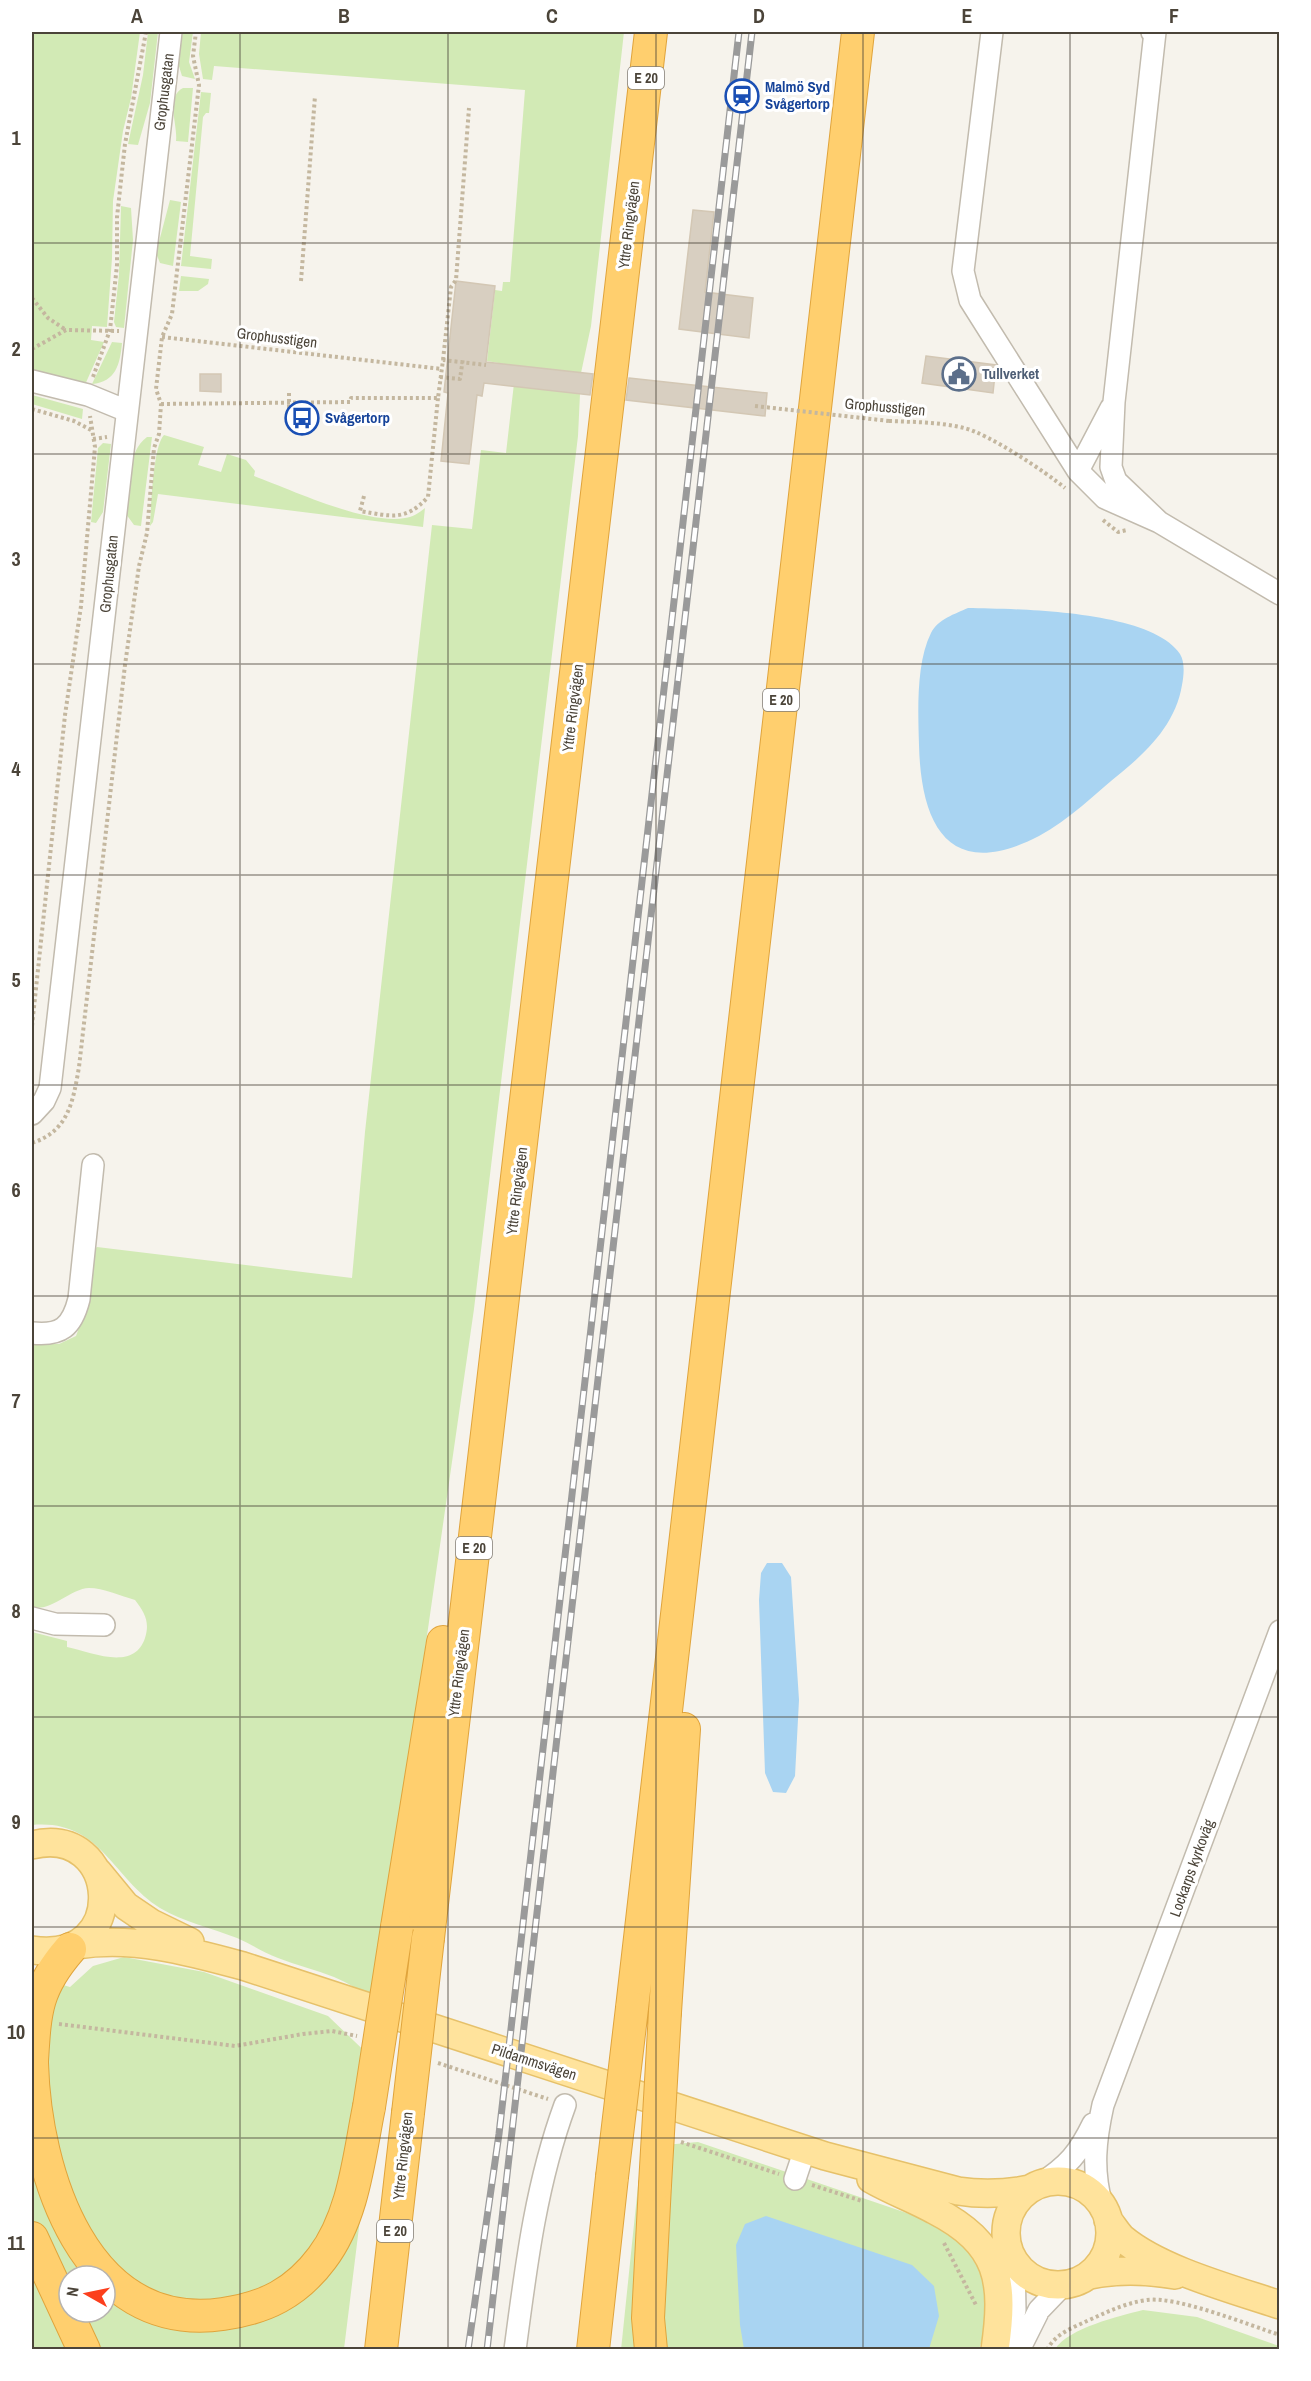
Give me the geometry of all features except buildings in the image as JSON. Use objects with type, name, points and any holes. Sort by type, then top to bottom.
[{"type":"highway","points":[[641,125],[644,32]]},
{"type":"highway","name":"Yttre Ringvägen","points":[[381,2349],[651,32]]},
{"type":"highway","name":"E 20","points":[[593,2349],[858,32]]},
{"type":"highway","points":[[74,1947],[51,1973],[35,2013],[32,2062],[33,2102],[45,2163],[62,2211],[87,2257],[118,2288],[143,2303],[173,2312],[207,2316],[264,2305],[287,2294],[322,2258],[336,2235],[348,2204],[369,2107],[520,1159]]},
{"type":"highway","points":[[651,2349],[648,2318],[655,2185],[684,1734],[704,1369]]},
{"type":"highway","points":[[32,2238],[84,2349]]},
{"type":"main road","name":"Pildammsvägen","points":[[32,1845],[52,1842],[70,1846],[86,1857],[126,1906],[150,1923],[243,1966]]},
{"type":"main road","points":[[74,1947],[92,1931],[102,1913],[104,1892],[98,1872]]},
{"type":"main road","name":"Pildammsvägen","points":[[32,1950],[51,1953],[74,1947],[129,1941],[178,1949],[243,1966],[815,2152],[969,2193],[999,2194],[1054,2181],[1068,2182],[1082,2187],[1093,2195],[1121,2237],[1136,2247],[1173,2266],[1280,2305]]},
{"type":"main road","name":"Pildammsvägen","points":[[815,2152],[958,2209],[988,2228],[1023,2273],[1035,2281],[1049,2285],[1063,2285],[1077,2282],[1090,2275],[1110,2271],[1155,2271],[1224,2286]]},
{"type":"main road","points":[[849,2167],[891,2191],[952,2219],[981,2244],[996,2275],[1000,2295],[1000,2316],[995,2349]]},
{"type":"main road","points":[[1011,2255],[1005,2235],[1011,2208],[1035,2186]]},
{"type":"main road","points":[[1090,2275],[1100,2264],[1107,2250],[1110,2235],[1105,2213]]},
{"type":"street","name":"Grophusgatan","points":[[33,1113],[44,1101],[50,1088],[171,32]]},
{"type":"street","points":[[992,32],[963,271],[970,300],[1078,471],[1105,498],[1159,522],[1280,594]]},
{"type":"street","points":[[1154,32],[1114,402],[1111,467],[1116,482],[1159,522]]},
{"type":"street","points":[[32,381],[88,395],[127,411]]},
{"type":"street","points":[[1078,471],[1114,402]]},
{"type":"street","points":[[32,1333],[58,1332],[67,1326],[75,1313],[79,1299],[93,1165]]},
{"type":"street","points":[[32,1618],[55,1624],[104,1625]]},
{"type":"street","name":"Lockarps kyrkoväg","points":[[1035,2186],[1063,2169],[1072,2160],[1084,2143],[1103,2105],[1280,1630]]},
{"type":"street","points":[[515,2349],[529,2245],[543,2175],[550,2145],[565,2105]]},
{"type":"street","name":"Lockarps kyrkoväg","points":[[1103,2105],[1094,2146],[1096,2186],[1105,2213]]},
{"type":"street","points":[[795,2179],[815,2152]]},
{"type":"street","points":[[1006,2349],[1015,2310],[1011,2255]]},
{"type":"street","points":[[1019,2349],[1039,2310],[1063,2285]]},
{"type":"path","points":[[32,1026],[64,727],[81,606],[95,447],[88,395],[110,330],[117,265],[117,217],[125,144],[146,32]]},
{"type":"path","points":[[32,1143],[52,1134],[66,1118],[74,1097],[80,1067],[125,665],[139,566],[147,533],[154,448],[159,434],[161,404],[156,389],[162,337],[172,314],[198,85],[194,56],[196,32]]},
{"type":"path","points":[[301,281],[315,96]]},
{"type":"path","points":[[364,496],[360,511],[393,516],[410,513],[428,497],[451,287],[456,280],[469,108]]},
{"type":"path","points":[[32,298],[48,318],[66,330],[32,350]]},
{"type":"path","name":"Grophusstigen","points":[[66,330],[110,330],[441,369]]},
{"type":"path","points":[[443,360],[463,360],[486,364]]},
{"type":"path","points":[[441,377],[460,380],[463,360]]},
{"type":"path","points":[[289,393],[289,405]]},
{"type":"path","points":[[161,404],[289,405],[350,402],[351,398],[438,398]]},
{"type":"path","name":"Grophusstigen","points":[[755,406],[967,428],[1008,450]]},
{"type":"path","points":[[32,409],[74,421],[91,430]]},
{"type":"path","points":[[58,2024],[235,2046],[332,2031],[361,2038]]},
{"type":"path","points":[[433,2062],[565,2105]]},
{"type":"path","points":[[795,2179],[871,2204]]},
{"type":"path","points":[[938,2236],[962,2277],[973,2302],[979,2308]]},
{"type":"path","points":[[1047,2349],[1052,2340],[1069,2330],[1120,2306],[1150,2300],[1182,2303],[1280,2335]]},
{"type":"green space","points":[[32,32],[140,32],[113,201],[107,327],[92,326],[91,340],[104,342],[84,387],[32,374]]},
{"type":"green space","points":[[148,32],[158,32],[150,103],[138,145],[128,144],[143,75]]},
{"type":"green space","points":[[183,32],[193,32],[189,62],[195,79],[182,76],[178,63]]},
{"type":"green space","points":[[201,32],[624,32],[591,326],[581,373],[578,436],[474,1309],[375,1997],[334,1977],[278,1958],[237,1938],[169,1913],[143,1895],[90,1840],[74,1831],[55,1826],[32,1825],[32,1632],[67,1641],[67,1647],[99,1655],[122,1657],[132,1654],[139,1648],[145,1638],[147,1622],[135,1600],[100,1589],[82,1589],[47,1606],[32,1607],[32,1342],[59,1344],[76,1336],[80,1325],[89,1254],[97,1247],[352,1278],[365,1132],[432,525],[472,529],[481,450],[506,453],[516,366],[487,361],[495,290],[502,291],[503,282],[510,282],[525,90],[214,66],[212,80],[203,79],[199,54]]},
{"type":"green space","points":[[183,88],[193,88],[188,142],[176,141],[173,105],[178,92]]},
{"type":"green space","points":[[201,92],[211,93],[209,113],[203,117],[190,256],[212,259],[211,269],[181,266]]},
{"type":"green space","points":[[170,200],[181,202],[173,266],[160,263],[156,253]]},
{"type":"green space","points":[[121,206],[131,208],[133,240],[124,328],[116,327],[114,322],[119,274]]},
{"type":"green space","points":[[181,276],[209,279],[208,284],[198,291],[179,291]]},
{"type":"green space","points":[[112,342],[122,343],[118,365],[107,380],[92,384]]},
{"type":"green space","points":[[32,395],[83,409],[82,419],[32,404]]},
{"type":"green space","points":[[164,435],[204,447],[198,465],[221,472],[227,454],[246,460],[255,471],[254,476],[350,511],[389,519],[411,517],[425,508],[423,527],[158,494],[153,522],[150,526],[157,451]]},
{"type":"green space","points":[[147,437],[152,437],[141,526],[134,525],[126,514],[128,483],[135,452]]},
{"type":"green space","points":[[103,443],[111,444],[103,512],[96,523],[91,522],[98,448]]},
{"type":"green space","points":[[124,1957],[204,1972],[328,2016],[379,2065],[344,2349],[32,2349],[32,1976],[70,1987],[93,1966]]},
{"type":"green space","points":[[698,2142],[939,2224],[973,2254],[987,2291],[986,2329],[979,2349],[621,2350],[642,2147]]},
{"type":"green space","points":[[1143,2310],[1197,2317],[1279,2346],[1279,2349],[1055,2349],[1071,2335],[1083,2329],[1108,2319]]},
{"type":"water","points":[[968,608],[1049,611],[1113,620],[1142,628],[1165,639],[1180,654],[1184,669],[1179,698],[1168,723],[1152,744],[1132,763],[1050,830],[1008,849],[983,853],[962,849],[946,838],[934,822],[926,800],[919,745],[920,673],[926,645],[938,624]]},
{"type":"water","points":[[767,1563],[782,1563],[791,1577],[799,1700],[795,1776],[786,1793],[773,1792],[765,1773],[759,1600],[761,1573]]},
{"type":"water","points":[[766,2216],[912,2265],[934,2286],[939,2316],[929,2349],[744,2349],[740,2325],[736,2245],[745,2224]]},
{"type":"railway","points":[[468,2350],[499,2134],[739,32]]},
{"type":"railway","points":[[487,2350],[752,32]]},
{"type":"place","name":"Malmö Syd Svågertorp","points":[[742,96]]},
{"type":"place","name":"Tullverket","points":[[959,374]]},
{"type":"place","name":"Svågertorp","points":[[302,418]]}]
